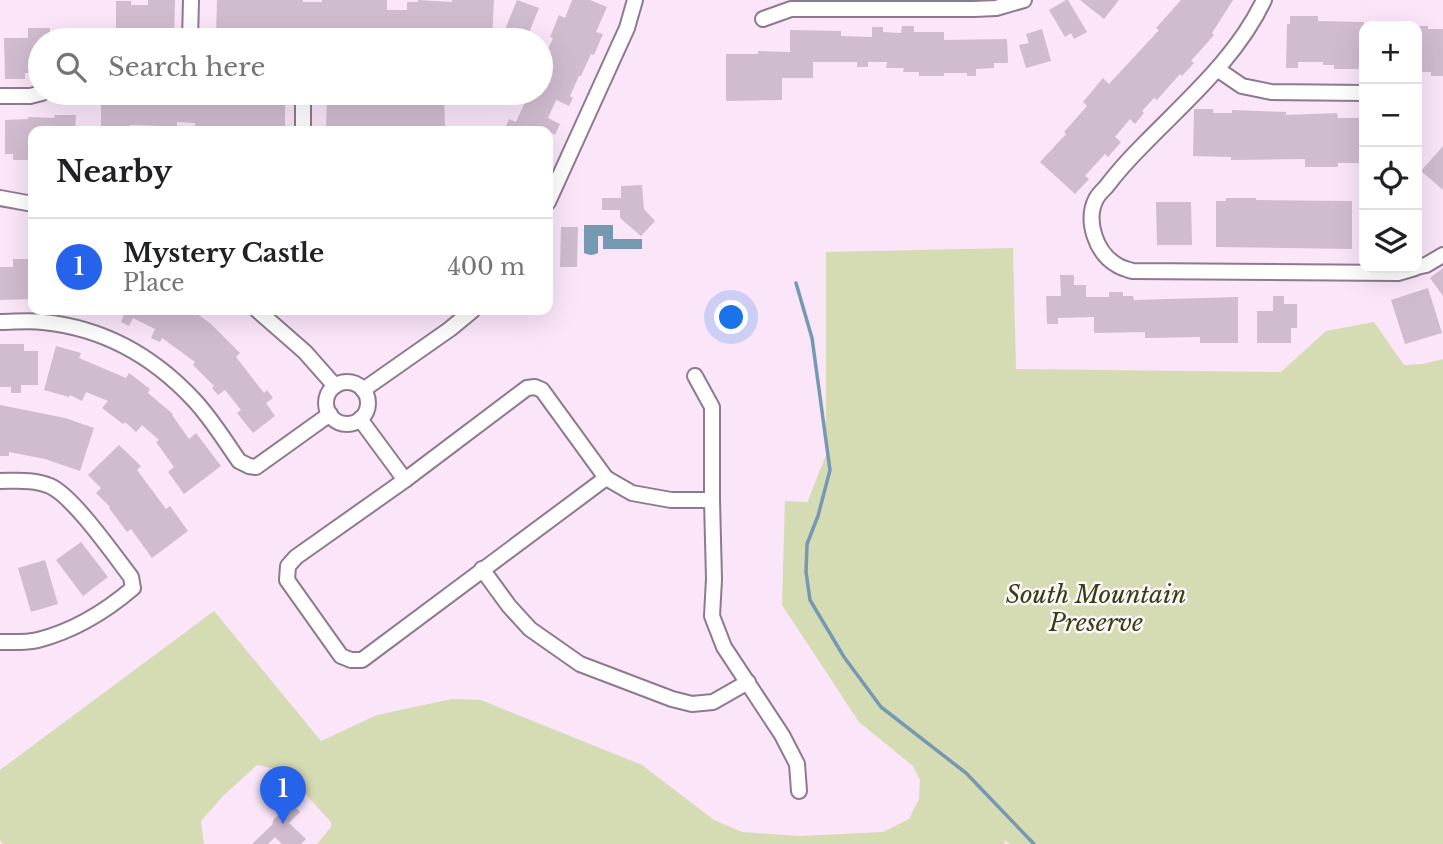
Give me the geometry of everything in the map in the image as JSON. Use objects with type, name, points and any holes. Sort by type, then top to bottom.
[{"type":"street","points":[[190,28],[191,0]]},
{"type":"street","points":[[553,191],[627,28],[635,0]]},
{"type":"street","points":[[763,19],[791,9],[974,9],[996,8],[1024,0]]},
{"type":"street","points":[[1264,0],[1244,36],[1217,69],[1118,171],[1096,200],[1092,219],[1095,239],[1116,265],[1132,271],[1359,273]]},
{"type":"street","points":[[1217,69],[1242,86],[1271,92],[1359,93]]},
{"type":"street","points":[[0,96],[28,96]]},
{"type":"street","points":[[303,105],[303,126]]},
{"type":"street","points":[[0,198],[28,203]]},
{"type":"street","points":[[1422,266],[1443,255]]},
{"type":"street","points":[[263,315],[305,352],[335,386]]},
{"type":"street","points":[[363,390],[467,315]]},
{"type":"street","points":[[0,322],[43,321],[73,327],[102,335],[142,355],[196,402],[239,461],[250,466],[256,467],[330,414]]},
{"type":"street","points":[[695,376],[712,407],[712,616],[724,647],[782,735],[797,764],[799,791]]},
{"type":"street","points":[[340,383],[353,383],[363,390],[368,402],[367,409],[359,419],[347,424],[334,419],[327,409],[327,396],[335,386],[340,383]]},
{"type":"street","points":[[606,478],[362,660],[341,656],[287,580],[288,566],[296,557],[405,480],[527,388],[542,390],[606,478],[632,494],[671,500],[712,500]]},
{"type":"street","points":[[359,419],[405,480]]},
{"type":"street","points":[[0,481],[28,481],[51,486],[72,504],[131,577],[133,588],[119,600],[78,625],[36,640],[0,642]]},
{"type":"street","points":[[482,569],[530,629],[580,664],[692,704],[713,702],[748,682]]},
{"type":"green space","name":"South Mountain Preserve","points":[[1013,248],[1016,369],[1281,372],[1326,331],[1374,322],[1404,365],[1443,359],[1443,844],[1010,844],[1004,840],[1005,844],[317,844],[331,827],[331,822],[284,771],[257,765],[223,796],[201,821],[204,844],[3,844],[0,840],[0,770],[214,611],[321,741],[377,715],[452,699],[481,700],[642,765],[714,820],[742,832],[800,836],[883,832],[909,819],[919,799],[920,780],[913,766],[859,722],[782,605],[785,501],[807,503],[826,455],[826,252]]},
{"type":"water","points":[[584,225],[613,225],[613,239],[642,239],[642,249],[603,249],[603,236],[598,236],[598,253],[584,253]]},
{"type":"building","points":[[148,0],[175,0],[174,28],[116,28],[116,1],[131,1],[131,5],[148,5]]},
{"type":"building","points":[[217,0],[387,0],[387,10],[407,10],[407,2],[418,0],[494,0],[493,28],[216,28]]},
{"type":"building","points":[[517,0],[539,8],[531,28],[506,28]]},
{"type":"building","points":[[572,0],[590,0],[607,7],[596,32],[603,34],[594,55],[591,54],[579,76],[570,96],[573,98],[569,106],[556,100],[548,118],[560,124],[555,135],[553,126],[506,126],[509,119],[516,122],[524,105],[553,105],[553,30],[559,15],[565,18]]},
{"type":"building","points":[[1066,0],[1087,32],[1074,39],[1071,33],[1065,37],[1049,10]]},
{"type":"building","points":[[1080,0],[1119,0],[1104,19]]},
{"type":"building","points":[[1181,0],[1233,0],[1212,33],[1214,35],[1191,61],[1194,63],[1182,76],[1180,74],[1157,100],[1154,98],[1135,124],[1130,119],[1115,137],[1121,142],[1108,157],[1105,154],[1085,176],[1089,179],[1075,194],[1040,162],[1087,106],[1083,102],[1103,78],[1109,84],[1159,30],[1156,28]]},
{"type":"building","points":[[1290,16],[1318,16],[1318,21],[1359,22],[1359,69],[1334,69],[1334,65],[1323,65],[1323,62],[1298,62],[1298,68],[1286,68],[1287,24],[1290,24]]},
{"type":"building","points":[[902,26],[914,26],[914,32],[944,32],[944,40],[1007,39],[1008,63],[994,63],[994,68],[976,69],[976,76],[967,76],[967,73],[944,73],[944,76],[919,76],[919,72],[903,72],[904,68],[886,68],[887,62],[868,62],[868,67],[857,67],[857,62],[813,62],[813,78],[782,78],[782,100],[726,101],[726,54],[790,52],[790,30],[841,31],[841,36],[872,37],[872,27],[883,27],[883,32],[901,33]]},
{"type":"building","points":[[1422,26],[1428,26],[1428,29],[1443,29],[1443,76],[1431,76],[1431,72],[1422,72]]},
{"type":"building","points":[[1042,29],[1051,61],[1026,68],[1019,45],[1029,43],[1026,34]]},
{"type":"building","points":[[4,38],[28,38],[28,73],[25,73],[25,79],[5,79]]},
{"type":"building","points":[[101,105],[285,105],[285,126],[195,126],[195,123],[177,122],[177,126],[101,126]]},
{"type":"building","points":[[327,105],[444,105],[445,126],[326,126]]},
{"type":"building","points":[[1194,109],[1213,109],[1213,113],[1232,113],[1232,110],[1286,112],[1286,115],[1337,113],[1338,118],[1359,118],[1359,163],[1338,163],[1338,167],[1305,167],[1305,159],[1231,160],[1231,157],[1193,156]]},
{"type":"building","points":[[55,115],[76,115],[75,126],[28,126],[28,160],[13,160],[13,154],[5,154],[5,120],[54,118]]},
{"type":"building","points":[[1443,146],[1443,190],[1422,170]]},
{"type":"building","points":[[642,185],[644,209],[655,221],[641,236],[620,218],[620,210],[602,210],[602,198],[621,198],[621,186]]},
{"type":"building","points":[[1226,198],[1352,201],[1352,249],[1216,247],[1216,201],[1226,201]]},
{"type":"building","points":[[1156,202],[1191,202],[1192,245],[1157,245]]},
{"type":"building","points":[[561,227],[578,227],[577,267],[560,267]]},
{"type":"building","points":[[13,259],[28,259],[28,299],[0,300],[0,267],[13,267]]},
{"type":"building","points":[[1443,268],[1443,296],[1430,278]]},
{"type":"building","points":[[1060,275],[1074,275],[1074,285],[1086,285],[1086,297],[1109,297],[1109,292],[1123,292],[1123,296],[1133,296],[1134,300],[1238,297],[1238,343],[1200,343],[1200,337],[1145,338],[1145,332],[1094,333],[1094,317],[1058,318],[1058,324],[1047,324],[1046,296],[1061,296]]},
{"type":"building","points":[[1428,288],[1442,333],[1405,344],[1391,300]]},
{"type":"building","points":[[1273,296],[1284,296],[1284,304],[1297,304],[1297,328],[1291,328],[1291,343],[1257,343],[1257,311],[1273,311]]},
{"type":"building","points":[[124,315],[198,315],[240,353],[236,357],[264,393],[267,390],[273,398],[266,403],[275,416],[253,433],[237,413],[241,410],[225,390],[218,395],[212,388],[214,386],[193,365],[195,362],[162,338],[160,342],[151,338],[155,329],[133,318],[129,326],[121,322]]},
{"type":"building","points":[[0,344],[24,344],[24,351],[38,351],[38,385],[21,385],[21,393],[11,393],[11,387],[0,387]]},
{"type":"building","points":[[56,346],[81,353],[79,358],[126,378],[129,373],[150,389],[148,393],[173,414],[189,439],[196,433],[221,466],[184,494],[168,472],[174,467],[156,442],[159,440],[142,425],[136,432],[102,408],[108,401],[86,392],[82,401],[70,395],[69,397],[44,390]]},
{"type":"building","points":[[0,405],[65,418],[94,428],[80,471],[45,459],[9,452],[9,456],[0,456]]},
{"type":"building","points":[[119,445],[141,466],[137,470],[166,509],[170,506],[188,531],[152,558],[131,529],[127,532],[110,507],[96,493],[101,488],[88,475]]},
{"type":"building","points":[[81,542],[108,577],[83,596],[56,560]]},
{"type":"building","points":[[45,560],[58,604],[31,612],[18,568]]},
{"type":"building","points":[[289,801],[300,812],[289,823],[306,839],[301,844],[282,844],[275,837],[268,844],[252,844],[272,825],[282,812],[279,809]]},
{"type":"waterway","points":[[796,283],[812,338],[830,470],[818,516],[807,544],[806,572],[810,600],[844,657],[881,707],[966,773],[1034,844]]},
{"type":"place","name":"Mystery Castle","points":[[283,824]]}]
